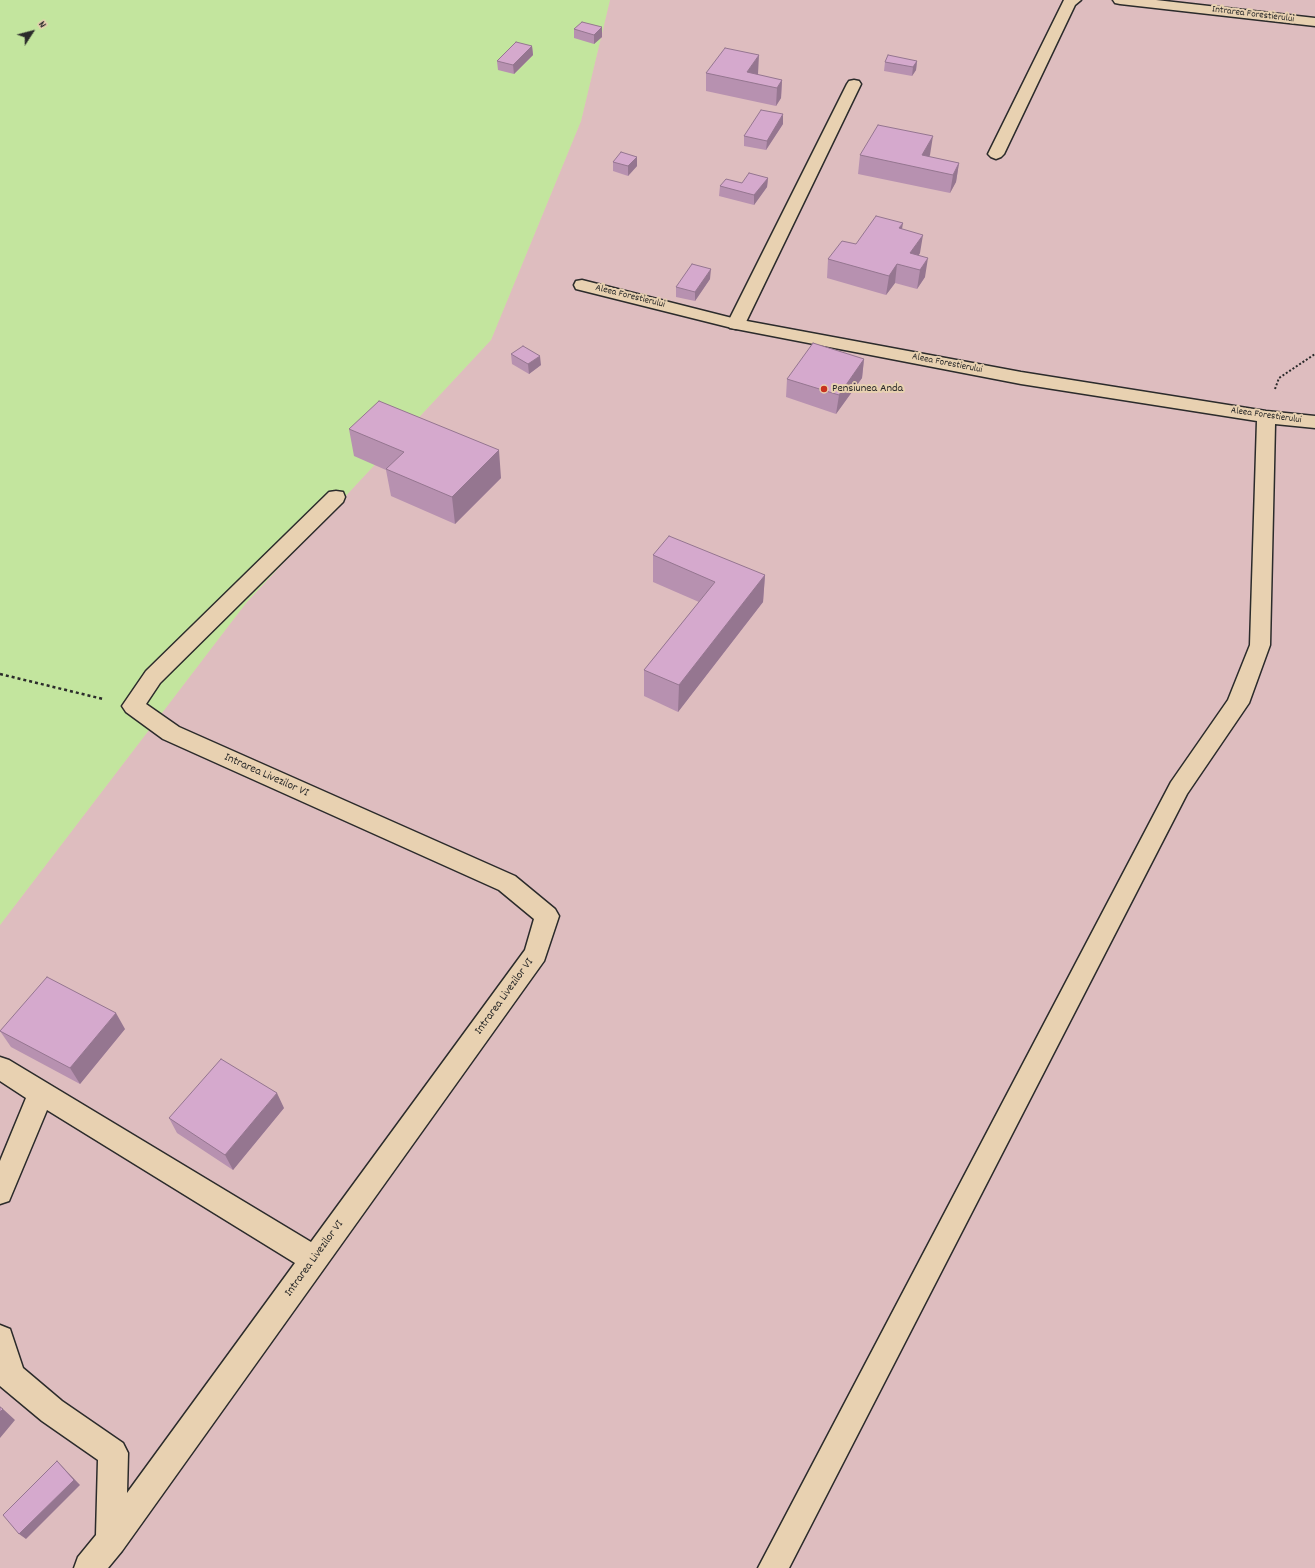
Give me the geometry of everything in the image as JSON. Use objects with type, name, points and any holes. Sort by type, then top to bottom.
[{"type":"street","points":[[996,154],[1069,2],[1074,0]]},
{"type":"street","name":"Intrarea Forestierului","points":[[1120,0],[1315,22]]},
{"type":"street","points":[[736,324],[854,84]]},
{"type":"street","name":"Aleea Forestierului","points":[[582,285],[736,324],[1020,378],[1266,416],[1315,422]]},
{"type":"street","points":[[773,1568],[1179,788],[1238,702],[1260,645],[1266,416]]},
{"type":"street","points":[[134,706],[153,677],[336,497]]},
{"type":"street","name":"Intrarea Livezilor VI","points":[[89,1568],[112,1540],[536,954],[547,916],[507,883],[171,733],[134,706]]},
{"type":"street","points":[[0,1068],[315,1260]]},
{"type":"street","points":[[0,1192],[41,1092]]},
{"type":"street","points":[[0,1339],[5,1372],[52,1411],[113,1453],[112,1540]]},
{"type":"path","points":[[1266,416],[1279,378],[1315,354]]},
{"type":"path","points":[[0,674],[134,706]]},
{"type":"shaded area","points":[[610,0],[1315,0],[1315,1568],[0,1568],[0,925],[246,603],[491,340],[581,121]]},
{"type":"green space","points":[[0,0],[610,0],[581,121],[491,340],[246,603],[0,925]]},
{"type":"building","points":[[582,22],[602,27],[594,35],[574,29]]},
{"type":"building","points":[[516,42],[532,46],[513,65],[497,61]]},
{"type":"building","points":[[725,48],[759,55],[747,72],[782,80],[777,88],[706,73]]},
{"type":"building","points":[[888,55],[917,61],[913,67],[885,62]]},
{"type":"building","points":[[761,110],[783,114],[767,141],[744,136]]},
{"type":"building","points":[[878,125],[933,136],[922,155],[959,163],[953,175],[860,155]]},
{"type":"building","points":[[621,152],[637,157],[628,166],[613,162]]},
{"type":"building","points":[[749,173],[768,178],[754,195],[720,186],[726,179],[742,183]]},
{"type":"building","points":[[876,216],[903,223],[899,228],[923,235],[910,253],[928,258],[920,270],[897,264],[889,276],[828,259],[842,241],[856,244]]},
{"type":"building","points":[[692,264],[711,269],[695,292],[676,287]]},
{"type":"building","points":[[813,343],[864,359],[839,395],[787,379]]},
{"type":"building","points":[[523,346],[540,356],[528,364],[511,354]]},
{"type":"building","points":[[379,401],[499,450],[452,497],[386,469],[404,452],[349,429]]},
{"type":"building","points":[[669,536],[765,575],[679,685],[644,670],[715,582],[653,555]]},
{"type":"building","points":[[47,977],[116,1013],[70,1068],[0,1031]]},
{"type":"building","points":[[221,1059],[277,1093],[225,1155],[169,1118]]},
{"type":"building","points":[[57,1461],[74,1480],[19,1534],[3,1515]]},
{"type":"place","name":"Pensiunea Anda","points":[[824,389]]}]
